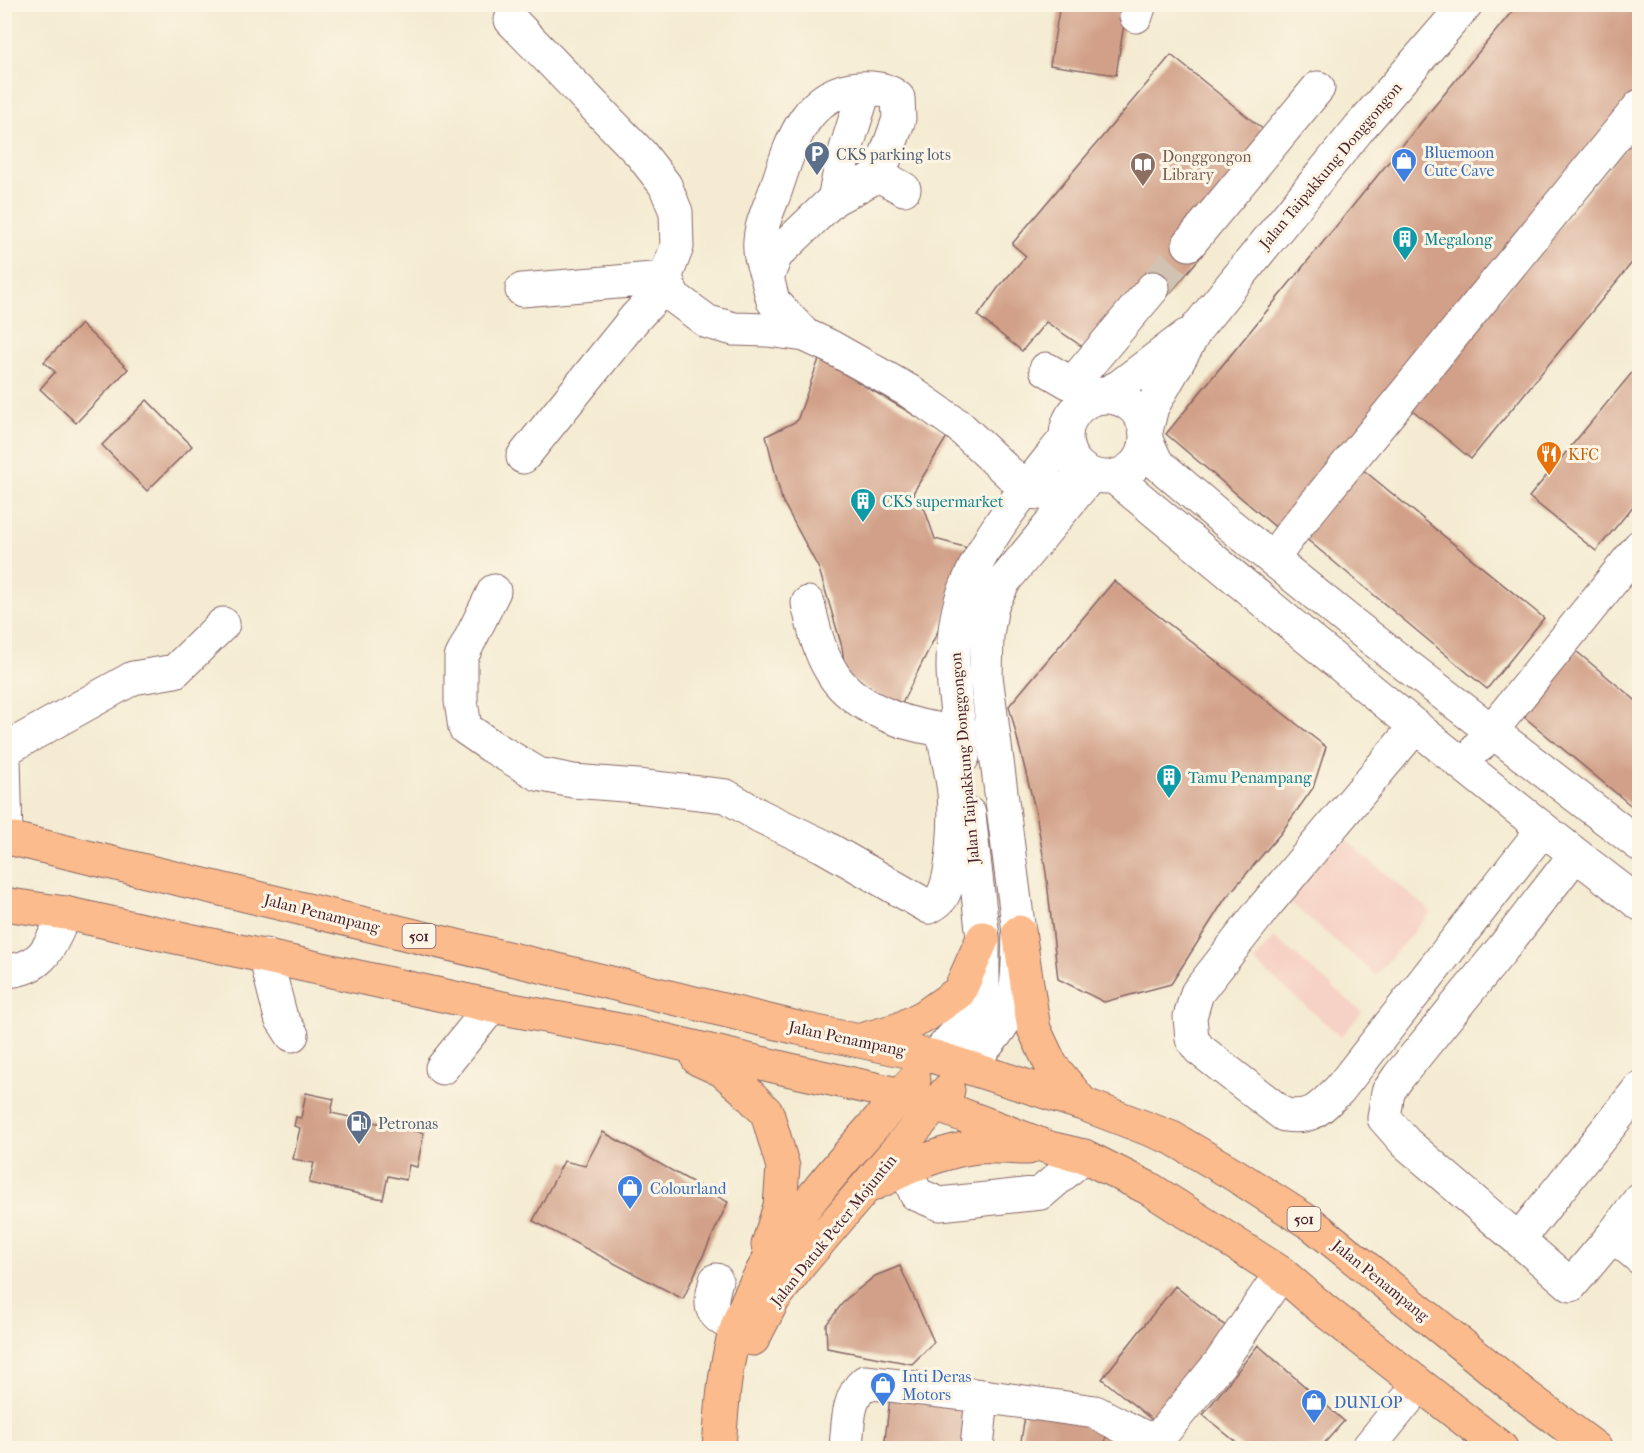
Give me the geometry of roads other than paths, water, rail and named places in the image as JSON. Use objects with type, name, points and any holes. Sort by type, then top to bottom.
[{"type":"main road","name":"Jalan Penampang","points":[[5,837],[798,1028],[935,1057],[1083,1104],[1172,1138],[1313,1225],[1595,1449]]},
{"type":"main road","points":[[4,904],[65,913],[492,1006],[635,1032],[902,1095],[936,1105],[1050,1148],[1084,1156],[1150,1189],[1281,1273],[1324,1310],[1501,1449]]},
{"type":"main road","points":[[1019,932],[1034,1029],[1051,1065],[1083,1104]]},
{"type":"main road","points":[[826,1077],[817,1071],[813,1059],[825,1040],[900,1029],[926,1016],[959,992],[983,938]]},
{"type":"main road","points":[[782,1068],[793,1066],[803,1056],[808,1045],[805,1035],[798,1028]]},
{"type":"main road","points":[[635,1032],[722,1070],[767,1113],[783,1167],[780,1206],[759,1275]]},
{"type":"main road","name":"Jalan Datuk Peter Mojuntin","points":[[719,1449],[722,1409],[737,1328],[759,1275],[792,1225],[935,1057]]},
{"type":"main road","name":"Jalan Datuk Peter Mojuntin","points":[[722,1409],[749,1346],[773,1300],[968,1066]]},
{"type":"main road","points":[[864,1189],[936,1157],[976,1148],[1050,1148]]},
{"type":"street","name":"Jalan Taipakkung Donggongon","points":[[968,1066],[998,1031],[1012,1005],[1019,932],[986,676],[987,635],[992,605],[1005,580],[1103,476],[1126,472],[1136,464],[1143,452],[1152,407],[1197,328],[1360,127],[1466,4]]},
{"type":"street","points":[[511,20],[640,154],[665,185],[676,212],[677,247],[666,280],[523,457]]},
{"type":"street","points":[[768,277],[776,255],[834,199],[892,182],[900,109],[898,98],[891,91],[865,88],[846,89],[830,94],[805,118],[790,149],[764,219],[760,250],[773,301],[805,335]]},
{"type":"street","points":[[834,199],[842,162],[865,88]]},
{"type":"street","points":[[1189,244],[1318,88]]},
{"type":"street","points":[[1273,558],[1640,106]]},
{"type":"street","points":[[522,290],[666,280]]},
{"type":"street","points":[[666,280],[674,297],[708,322],[734,329],[805,335],[909,391],[951,420],[1026,489],[1039,494],[1060,490],[1103,476]]},
{"type":"street","points":[[1153,288],[1071,384],[1121,399],[1130,405],[1138,413],[1157,463],[1350,622],[1640,845]]},
{"type":"street","name":"Jalan Taipakkung Donggongon","points":[[1071,384],[1120,386],[1197,328]]},
{"type":"street","name":"Jalan Taipakkung Donggongon","points":[[935,1057],[970,1018],[983,991],[983,938],[951,728],[954,635],[962,597],[975,567],[1026,489],[1065,439],[1067,425],[1083,404],[1071,384]]},
{"type":"street","points":[[1065,439],[1073,461],[1103,476],[1575,855],[1640,904]]},
{"type":"street","points":[[1464,764],[1640,546]]},
{"type":"street","points":[[494,591],[461,658],[461,701],[465,728],[490,746],[538,774],[573,781],[647,786],[726,796],[760,816],[822,846],[929,907],[936,904],[943,895],[948,876],[956,814],[951,728],[881,713],[863,703],[844,687],[830,671],[818,641],[808,603]]},
{"type":"street","points":[[4,750],[133,678],[175,671],[223,624]]},
{"type":"street","points":[[1416,726],[1265,906],[1197,993],[1190,1017],[1192,1039],[1198,1049],[1284,1115],[1300,1117],[1313,1113],[1339,1090],[1543,829]]},
{"type":"street","points":[[4,759],[5,837]]},
{"type":"street","points":[[1384,1118],[1388,1092],[1399,1076],[1575,855]]},
{"type":"street","points":[[4,971],[21,971],[37,962],[50,947],[65,913]]},
{"type":"street","points":[[265,955],[281,1018],[292,1035]]},
{"type":"street","points":[[442,1068],[492,1006]]},
{"type":"street","points":[[1519,1239],[1640,1088]]},
{"type":"street","points":[[1339,1090],[1384,1118],[1406,1143],[1571,1285],[1640,1199]]},
{"type":"street","points":[[906,1169],[916,1194],[940,1204],[1041,1192],[1084,1156]]},
{"type":"street","points":[[1613,1235],[1640,1258]]},
{"type":"street","points":[[846,1449],[852,1402],[856,1389],[865,1382],[1095,1412],[1131,1440],[1161,1435],[1220,1364],[1281,1273]]},
{"type":"street","points":[[716,1280],[712,1308],[715,1316],[737,1328]]},
{"type":"street","points":[[1368,1449],[1419,1385]]},
{"type":"street","points":[[977,1449],[982,1396]]},
{"type":"tunnel","points":[[1153,288],[1189,244]]},
{"type":"place","name":"CKS parking lots","points":[[817,177]]},
{"type":"place","name":"Bluemoon Cute Cave","points":[[1404,184]]},
{"type":"place","name":"Donggongon Library","points":[[1143,188]]},
{"type":"place","name":"Megalong","points":[[1405,262]]},
{"type":"place","name":"KFC","points":[[1549,477]]},
{"type":"place","name":"CKS supermarket","points":[[863,524]]},
{"type":"place","name":"Tamu Penampang","points":[[1169,800]]},
{"type":"place","name":"Petronas","points":[[359,1146]]},
{"type":"place","name":"Colourland","points":[[630,1211]]},
{"type":"place","name":"Inti Deras Motors","points":[[883,1408]]},
{"type":"place","name":"DUNLOP","points":[[1314,1425]]}]
